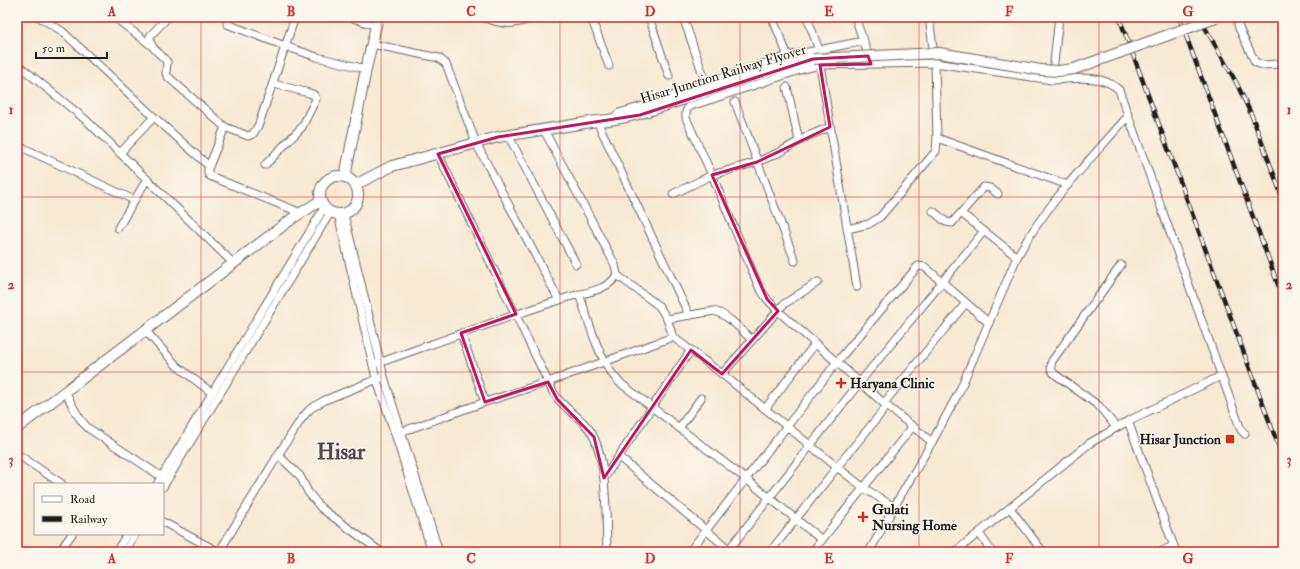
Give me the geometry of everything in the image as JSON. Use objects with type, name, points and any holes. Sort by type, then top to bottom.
[{"type":"main road","name":"Hisar Junction Railway Flyover","points":[[355,185],[392,166],[508,135],[597,121],[610,121],[640,115],[768,71],[817,58],[939,53],[1041,70],[1058,71],[1074,69],[1218,17]]},
{"type":"main road","points":[[345,177],[377,21]]},
{"type":"main road","points":[[17,428],[301,213],[351,210],[355,205],[358,195],[355,185],[345,177],[333,177],[326,181],[321,187],[319,197],[331,210]]},
{"type":"street","points":[[114,17],[152,46],[167,62],[167,76],[225,127],[248,136],[253,134],[260,124],[295,17]]},
{"type":"street","points":[[152,46],[149,39],[150,36],[168,17]]},
{"type":"street","points":[[350,17],[377,21]]},
{"type":"street","points":[[482,17],[502,24],[522,22],[535,17]]},
{"type":"street","points":[[591,17],[609,66]]},
{"type":"street","points":[[649,17],[669,76]]},
{"type":"street","points":[[684,17],[706,83]]},
{"type":"street","points":[[772,17],[788,56]]},
{"type":"street","points":[[807,17],[817,58],[830,127],[857,287]]},
{"type":"street","points":[[855,17],[871,64]]},
{"type":"street","points":[[847,229],[875,221],[886,212],[936,151],[935,63],[929,17]]},
{"type":"street","points":[[1052,80],[1058,17]]},
{"type":"street","points":[[1242,17],[1238,24],[1239,28],[1255,62],[1262,65],[1283,64]]},
{"type":"street","points":[[44,18],[62,31],[209,166]]},
{"type":"street","points":[[227,24],[317,57],[366,69]]},
{"type":"street","points":[[864,41],[817,58],[803,68],[688,107],[686,118],[712,175],[759,287],[767,299],[778,311],[815,344],[932,442]]},
{"type":"street","points":[[372,44],[439,58],[444,61],[449,70],[476,143],[559,300]]},
{"type":"street","points":[[610,121],[619,113],[653,103],[706,83],[788,56],[871,64],[935,63],[1052,80],[1095,78],[1113,84],[1119,90],[1221,376],[1241,430],[1246,434]]},
{"type":"street","points":[[17,64],[86,120],[233,263]]},
{"type":"street","points":[[265,165],[302,127],[316,99],[314,95],[309,93],[274,84]]},
{"type":"street","points":[[787,87],[799,140]]},
{"type":"street","points":[[734,102],[795,261]]},
{"type":"street","points":[[870,552],[894,506],[932,442],[959,392],[1029,235],[1068,185],[1128,116]]},
{"type":"street","points":[[120,153],[154,117]]},
{"type":"street","points":[[597,121],[689,315]]},
{"type":"street","points":[[225,127],[209,166],[208,174],[215,179],[301,213]]},
{"type":"street","points":[[673,194],[712,175],[757,162],[780,152],[799,140],[830,127]]},
{"type":"street","points":[[544,130],[615,265],[617,275],[659,306],[667,319],[673,337],[722,374],[836,467],[864,488],[894,506]]},
{"type":"street","points":[[508,135],[576,264]]},
{"type":"street","points":[[937,138],[1068,185]]},
{"type":"street","points":[[17,145],[134,200]]},
{"type":"street","points":[[438,154],[548,382],[563,406],[584,423],[597,444],[604,478],[607,552]]},
{"type":"street","points":[[118,228],[147,178]]},
{"type":"street","points":[[933,211],[949,223],[954,221],[984,187],[990,188],[998,194]]},
{"type":"street","points":[[331,210],[380,378],[439,552]]},
{"type":"street","points":[[158,483],[212,393],[331,210]]},
{"type":"street","points":[[164,485],[331,210]]},
{"type":"street","points":[[961,213],[1018,257]]},
{"type":"street","points":[[619,457],[706,529],[730,551],[809,445],[984,231]]},
{"type":"street","points":[[1116,427],[1099,406],[1056,375],[1051,367],[1052,361],[1121,265]]},
{"type":"street","points":[[689,552],[837,362],[918,266],[924,267],[989,323]]},
{"type":"street","points":[[377,364],[516,314],[605,287],[613,281],[617,275]]},
{"type":"street","points":[[722,374],[778,311],[791,299],[818,282]]},
{"type":"street","points":[[579,294],[604,362],[611,374],[619,382],[746,479],[822,540]]},
{"type":"street","points":[[770,552],[966,303]]},
{"type":"street","points":[[667,319],[709,311],[720,312],[752,340]]},
{"type":"street","points":[[145,330],[177,366],[212,393]]},
{"type":"street","points":[[461,333],[485,402]]},
{"type":"street","points":[[398,433],[485,402],[548,382],[673,337]]},
{"type":"street","points":[[765,409],[815,344]]},
{"type":"street","points":[[604,478],[691,350]]},
{"type":"street","points":[[955,552],[1090,443],[1116,427],[1221,376]]},
{"type":"street","points":[[164,523],[219,552],[302,418],[317,404],[380,378]]},
{"type":"street","points":[[65,391],[81,422],[162,477]]},
{"type":"street","points":[[680,428],[701,398]]},
{"type":"street","points":[[1128,421],[1174,549],[1160,552]]},
{"type":"street","points":[[812,552],[913,426]]},
{"type":"street","points":[[398,433],[432,552]]},
{"type":"street","points":[[17,454],[60,483]]},
{"type":"street","points":[[278,455],[300,476],[308,492],[320,508],[381,552]]},
{"type":"street","points":[[1010,508],[1043,552]]},
{"type":"street","points":[[979,533],[992,552]]},
{"type":"street","points":[[59,552],[71,535]]},
{"type":"street","points":[[116,552],[126,535]]},
{"type":"street","points":[[124,552],[134,535]]},
{"type":"highlighted area","points":[[868,56],[871,64],[820,65],[830,127],[757,162],[712,175],[767,299],[778,311],[722,374],[691,350],[604,478],[594,437],[557,399],[548,382],[485,402],[461,333],[516,314],[438,154],[498,137],[640,115],[813,59]]},
{"type":"railway","points":[[1119,17],[1283,458]]},
{"type":"railway","points":[[1179,17],[1283,298]]},
{"type":"railway","points":[[1199,17],[1236,82],[1252,116],[1283,199]]},
{"type":"place","name":"Haryana Clinic","points":[[841,383]]},
{"type":"place","name":"Hisar Junction","points":[[1230,439]]},
{"type":"place","name":"Gulati Nursing Home","points":[[863,517]]},
{"type":"district","name":"Hisar","points":[[341,452]]}]
